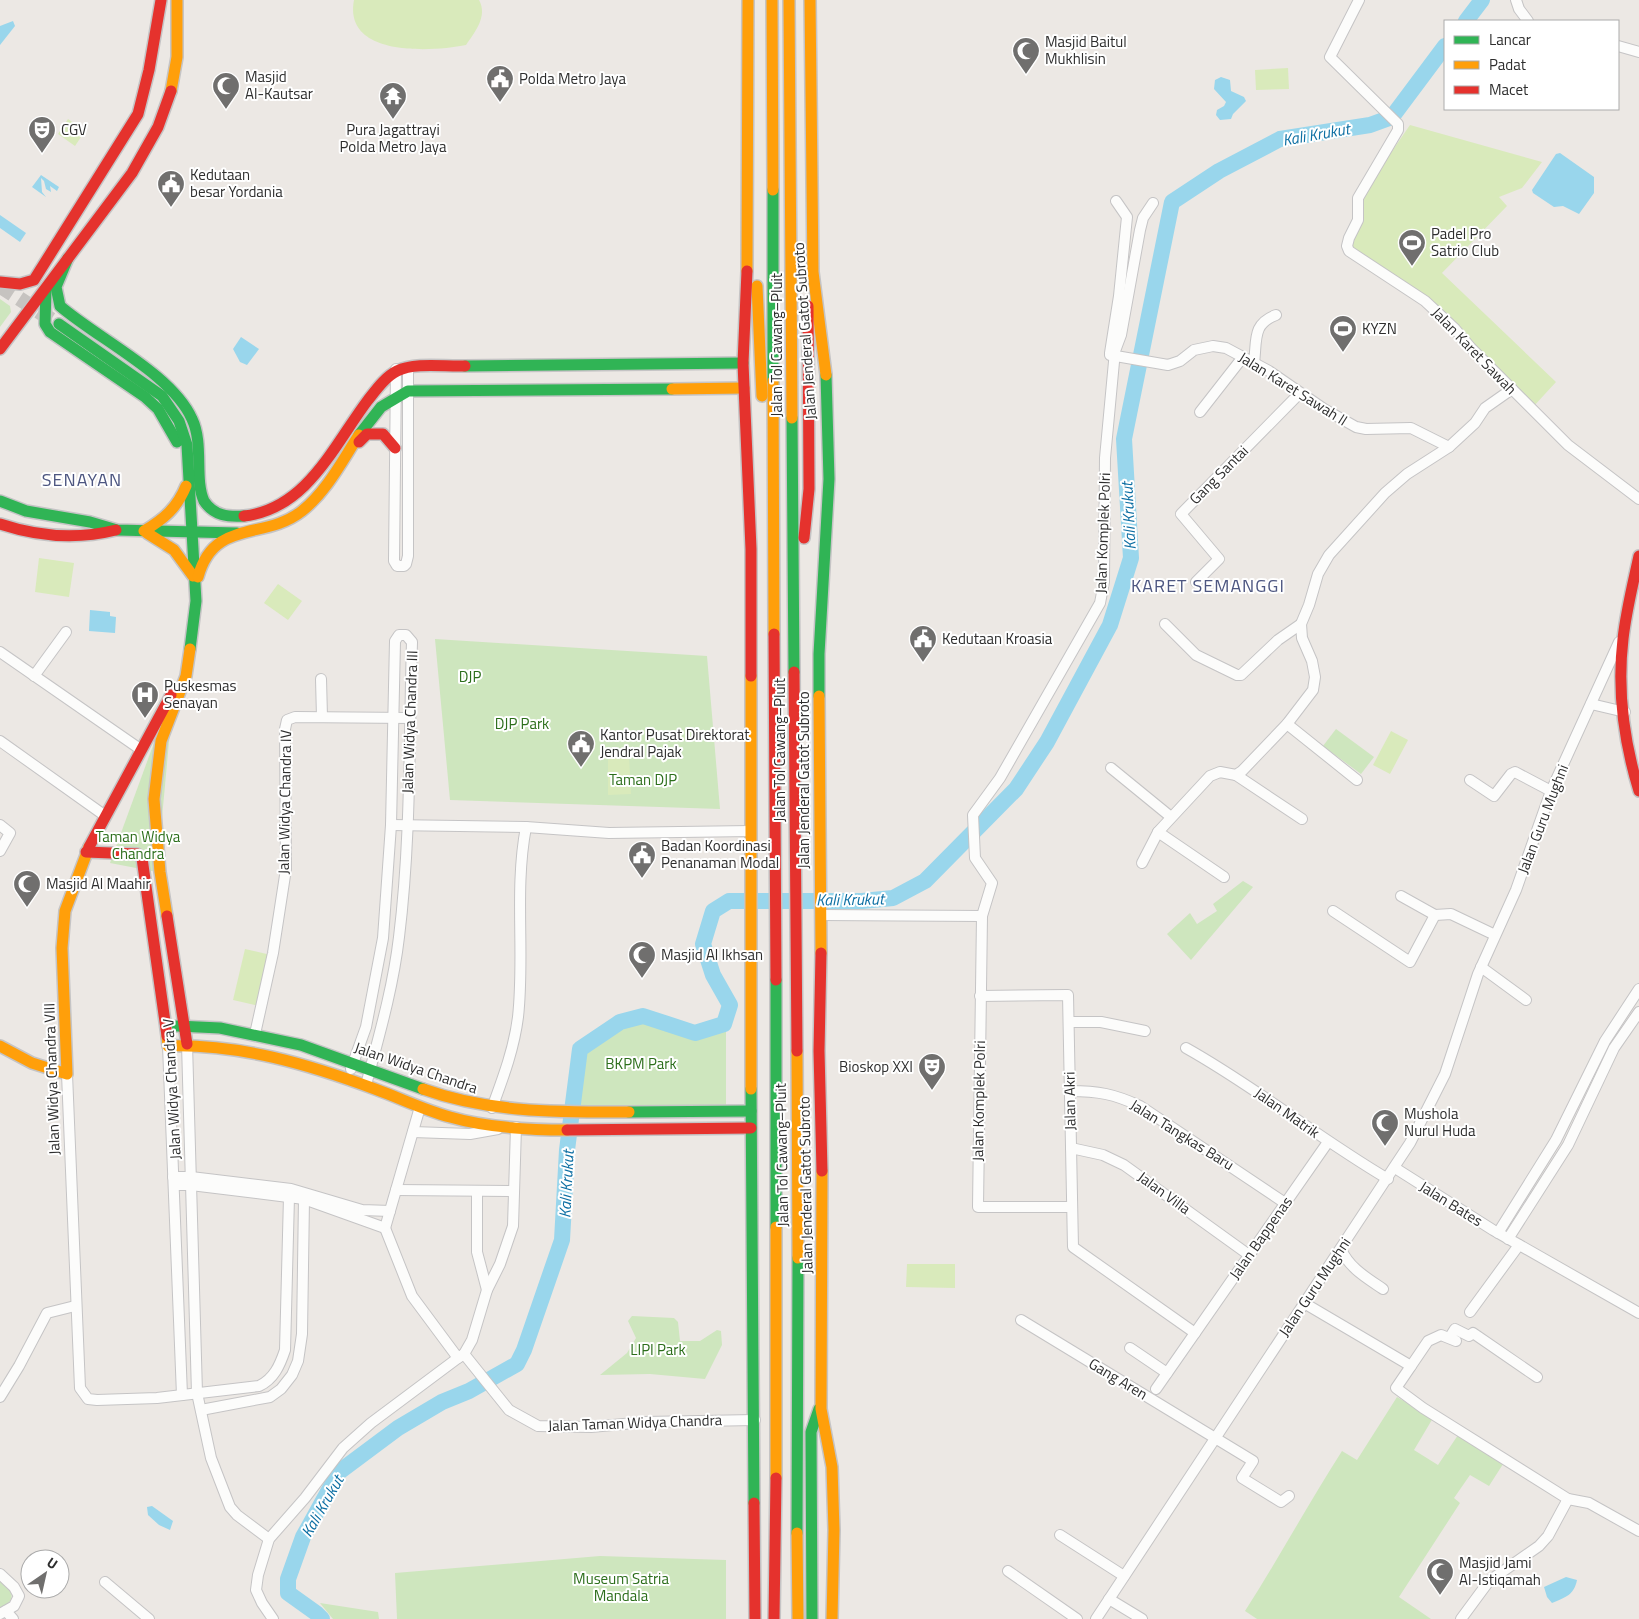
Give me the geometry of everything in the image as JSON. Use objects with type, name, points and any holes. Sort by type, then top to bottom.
[{"type":"main road","points":[[0,282],[20,284],[34,280],[139,112],[161,0]]},
{"type":"main road","points":[[0,349],[68,258],[116,198],[149,147],[160,124],[175,76],[179,43],[177,0]]},
{"type":"main road","points":[[748,0],[749,235],[743,363],[751,549],[751,1128],[755,1619]]},
{"type":"main road","name":"Jalan Tol Cawang–Pluit","points":[[772,0],[777,1398],[774,1619]]},
{"type":"main road","name":"Jalan Tol Cawang–Pluit","points":[[789,0],[795,652],[798,1619]]},
{"type":"main road","points":[[795,652],[809,489],[805,51],[810,0]]},
{"type":"main road","name":"Jalan Jenderal Gatot Subroto","points":[[810,0],[814,272],[825,356],[829,480],[819,654],[819,1051],[823,1219],[821,1403],[832,1467],[834,1530],[832,1619]]},
{"type":"main road","points":[[749,235],[756,269],[764,458],[774,514]]},
{"type":"main road","points":[[28,311],[60,241]]},
{"type":"main road","points":[[68,258],[57,280],[54,292],[60,306],[173,390],[193,418],[202,497],[205,505],[216,513],[228,517],[243,517],[284,503],[309,483],[364,404],[396,370],[408,367],[673,376],[744,388]]},
{"type":"main road","points":[[46,289],[45,324],[50,332],[144,397],[158,409],[188,461]]},
{"type":"main road","points":[[59,324],[179,409],[198,449]]},
{"type":"main road","points":[[196,582],[205,556],[218,543],[286,522],[301,511],[322,490],[374,415],[395,398],[408,391],[673,376],[743,363]]},
{"type":"main road","points":[[162,396],[179,421],[187,445],[196,582]]},
{"type":"main road","points":[[352,448],[367,434],[382,434],[395,448]]},
{"type":"main road","points":[[143,531],[174,512],[181,502],[189,480]]},
{"type":"main road","points":[[0,502],[26,511],[90,522],[117,530]]},
{"type":"main road","points":[[0,524],[41,536],[72,538],[117,530],[246,533]]},
{"type":"main road","points":[[143,531],[158,537],[181,555],[196,582]]},
{"type":"main road","points":[[1639,556],[1625,632],[1622,682],[1628,756],[1636,770],[1639,791]]},
{"type":"main road","name":"Jalan Widya Chandra VIII","points":[[67,1074],[65,1058],[63,927],[65,911],[88,848],[104,815],[140,749],[162,722],[169,698],[186,676],[192,636],[196,582]]},
{"type":"main road","points":[[1639,602],[1632,654],[1631,700],[1639,755]]},
{"type":"main road","name":"Jalan Widya Chandra V","points":[[162,722],[161,741],[156,764],[154,799],[156,837],[186,1026],[187,1044]]},
{"type":"main road","name":"Jalan Widya Chandra V","points":[[88,848],[101,853],[137,854],[142,858],[168,1046]]},
{"type":"main road","name":"Jalan Widya Chandra","points":[[166,1026],[186,1026],[255,1034],[301,1045],[353,1062],[445,1097],[492,1108],[592,1112],[751,1111]]},
{"type":"main road","points":[[168,1046],[187,1044],[251,1052],[293,1062],[348,1079],[452,1118],[511,1127],[558,1130],[751,1128]]},
{"type":"main road","points":[[0,1046],[25,1060],[67,1074]]},
{"type":"main road","points":[[42,1066],[65,1058]]},
{"type":"main road","points":[[679,1112],[680,1130]]},
{"type":"main road","points":[[812,1619],[811,1432],[821,1403]]},
{"type":"street","name":"Jalan Karet Sawah","points":[[1359,0],[1330,57],[1380,109],[1398,124],[1397,136],[1358,198],[1358,220],[1349,238],[1348,250],[1425,301],[1455,328],[1512,389],[1586,461],[1639,499]]},
{"type":"street","points":[[1516,0],[1519,9],[1527,20]]},
{"type":"street","points":[[1619,46],[1639,52]]},
{"type":"street","points":[[1098,489],[1115,356],[1127,217],[1116,201]]},
{"type":"street","name":"Jalan Komplek Polri","points":[[1072,1213],[978,1207],[982,916],[992,883],[975,858],[973,815],[1009,763],[1100,603],[1104,582],[1105,458],[1115,356],[1121,335],[1143,218],[1153,204]]},
{"type":"street","points":[[1254,363],[1259,325],[1266,319],[1276,315]]},
{"type":"street","name":"Jalan Karet Sawah II","points":[[1115,356],[1168,365],[1180,361],[1194,350],[1213,346],[1226,348],[1254,363],[1356,427],[1366,429],[1412,428],[1449,447]]},
{"type":"street","points":[[1200,412],[1243,357]]},
{"type":"street","points":[[396,370],[394,561],[396,566],[400,566],[406,564],[408,556],[408,367]]},
{"type":"street","points":[[1236,775],[1256,758],[1310,696],[1316,677],[1312,661],[1302,638],[1301,624],[1318,574],[1329,555],[1400,480],[1449,447],[1475,423],[1485,408],[1512,389]]},
{"type":"street","name":"Gang Santai","points":[[1196,582],[1219,559],[1181,514],[1300,392]]},
{"type":"street","points":[[1165,624],[1196,655],[1237,676],[1301,624]]},
{"type":"street","points":[[34,676],[66,632]]},
{"type":"street","name":"Jalan Guru Mughni","points":[[1096,1619],[1395,1168],[1445,1074],[1481,967],[1516,890],[1551,791],[1625,632]]},
{"type":"street","name":"Jalan Widya Chandra III","points":[[348,1079],[366,1027],[383,938],[391,825],[395,641],[403,634],[409,636],[412,642],[407,826],[399,938],[389,1001],[366,1085]]},
{"type":"street","points":[[0,652],[140,749]]},
{"type":"street","points":[[321,679],[322,717]]},
{"type":"street","points":[[1591,704],[1625,712]]},
{"type":"street","name":"Jalan Widya Chandra IV","points":[[255,1034],[273,953],[286,869],[285,724],[287,720],[295,717],[410,718]]},
{"type":"street","points":[[1287,724],[1356,780]]},
{"type":"street","points":[[0,741],[104,815]]},
{"type":"street","points":[[1110,768],[1171,817]]},
{"type":"street","points":[[1142,863],[1158,832],[1210,776],[1220,772],[1236,775],[1302,819]]},
{"type":"street","points":[[1470,780],[1494,796],[1511,774],[1515,772],[1551,791]]},
{"type":"street","points":[[0,825],[10,833],[0,851]]},
{"type":"street","points":[[391,825],[526,827],[609,832],[751,831]]},
{"type":"street","points":[[492,1108],[506,1070],[518,1017],[521,876],[526,827]]},
{"type":"street","points":[[1158,832],[1224,876]]},
{"type":"street","points":[[1401,896],[1435,915],[1451,914],[1495,935]]},
{"type":"street","points":[[820,911],[982,916]]},
{"type":"street","points":[[1333,911],[1410,962],[1435,915]]},
{"type":"street","points":[[1481,967],[1526,1000]]},
{"type":"street","points":[[1498,1233],[1556,1140],[1604,1041],[1639,989]]},
{"type":"street","name":"Jalan Akri","points":[[980,996],[1068,995],[1072,1213]]},
{"type":"street","points":[[1508,1239],[1568,1145],[1614,1048],[1639,1012]]},
{"type":"street","points":[[1069,1022],[1101,1022],[1145,1031]]},
{"type":"street","name":"Jalan Widya Chandra V","points":[[187,1044],[197,1393],[211,1458],[230,1506],[237,1515],[269,1539]]},
{"type":"street","name":"Jalan Widya Chandra V","points":[[168,1046],[182,1395]]},
{"type":"street","name":"Jalan Matrik","points":[[1186,1048],[1253,1089],[1328,1142],[1388,1179]]},
{"type":"street","name":"Jalan Widya Chandra VIII","points":[[67,1074],[75,1306],[80,1388],[88,1399],[182,1395],[259,1386],[267,1383],[281,1362],[285,1350],[290,1197]]},
{"type":"street","name":"Jalan Tangkas Baru","points":[[1070,1091],[1096,1091],[1114,1095],[1140,1106],[1285,1203]]},
{"type":"street","points":[[191,1181],[304,1199],[385,1228],[420,1107]]},
{"type":"street","points":[[273,1619],[256,1590],[258,1575],[269,1539],[305,1498],[343,1448],[371,1423],[461,1356],[472,1340],[487,1290],[500,1264],[513,1226],[511,1127],[470,1134],[413,1132]]},
{"type":"street","points":[[1556,1140],[1568,1145]]},
{"type":"street","name":"Jalan Bappenas","points":[[1156,1389],[1328,1142]]},
{"type":"street","name":"Jalan Villa","points":[[1071,1148],[1103,1155],[1124,1165],[1249,1255]]},
{"type":"street","name":"Jalan Bates","points":[[1395,1168],[1508,1239],[1639,1313]]},
{"type":"street","points":[[173,1181],[290,1189],[362,1210],[390,1211]]},
{"type":"street","points":[[396,1190],[513,1191]]},
{"type":"street","points":[[477,1191],[476,1252],[487,1290]]},
{"type":"street","points":[[1521,1194],[1533,1201]]},
{"type":"street","points":[[201,1410],[270,1397],[281,1389],[292,1375],[298,1361],[302,1334],[304,1199]]},
{"type":"street","points":[[1072,1213],[1073,1247],[1195,1333]]},
{"type":"street","name":"Jalan Taman Widya Chandra","points":[[385,1228],[412,1296],[461,1356],[480,1374],[509,1410],[538,1426],[754,1420]]},
{"type":"street","points":[[1470,1312],[1519,1245]]},
{"type":"street","points":[[1341,1249],[1346,1260],[1357,1271],[1383,1289]]},
{"type":"street","points":[[1304,1303],[1411,1366]]},
{"type":"street","points":[[0,1397],[47,1313],[75,1306]]},
{"type":"street","name":"Gang Aren","points":[[1021,1320],[1253,1461],[1242,1478],[1281,1502],[1289,1496]]},
{"type":"street","points":[[1537,1377],[1473,1333],[1469,1336],[1456,1329],[1453,1339],[1441,1334],[1431,1338],[1396,1388],[1423,1408],[1568,1498],[1589,1503],[1639,1531]]},
{"type":"street","points":[[1130,1348],[1167,1373]]},
{"type":"street","points":[[1461,1619],[1489,1581],[1539,1546],[1548,1536],[1568,1498]]},
{"type":"street","points":[[1060,1535],[1124,1576]]},
{"type":"street","points":[[1008,1571],[1077,1619]]},
{"type":"street","points":[[0,1574],[14,1587],[19,1596],[14,1606],[3,1612],[13,1619]]},
{"type":"street","points":[[105,1582],[149,1619]]},
{"type":"street","points":[[1109,1598],[1142,1619]]},
{"type":"green space","points":[[354,0],[479,0],[482,12],[479,24],[466,45],[412,49],[375,41],[362,32],[354,19]]},
{"type":"green space","points":[[1288,68],[1289,89],[1256,90],[1255,70]]},
{"type":"green space","points":[[68,119],[85,131],[75,146],[58,134]]},
{"type":"green space","name":"Padel Pro Satrio Club","points":[[1410,125],[1542,162],[1522,188],[1499,197],[1507,206],[1442,273],[1556,382],[1533,407],[1466,337],[1451,318],[1426,297],[1350,250],[1362,219],[1363,207],[1361,201],[1372,180]]},
{"type":"green space","points":[[0,299],[10,306],[11,312],[0,327]]},
{"type":"green space","points":[[39,558],[74,563],[69,597],[35,592]]},
{"type":"green space","points":[[278,584],[302,601],[288,620],[264,603]]},
{"type":"green space","name":"DJP Park","points":[[435,639],[707,656],[720,809],[450,800]]},
{"type":"green space","name":"Taman Widya Chandra","points":[[174,688],[157,872],[110,863]]},
{"type":"green space","points":[[1336,729],[1374,757],[1361,774],[1323,746]]},
{"type":"green space","points":[[1391,731],[1408,740],[1390,774],[1373,765]]},
{"type":"green space","points":[[608,756],[629,756],[631,794],[608,795]]},
{"type":"green space","points":[[1243,881],[1253,887],[1191,960],[1167,934],[1190,913],[1197,924],[1217,911],[1213,904]]},
{"type":"green space","points":[[245,949],[271,955],[259,1006],[233,1000]]},
{"type":"green space","name":"BKPM Park","points":[[643,1021],[695,1039],[726,1029],[726,1105],[578,1106],[584,1051],[622,1026]]},
{"type":"green space","points":[[907,1264],[955,1264],[955,1288],[906,1287]]},
{"type":"green space","name":"LIPI Park","points":[[632,1316],[674,1318],[678,1322],[680,1341],[700,1341],[717,1330],[721,1331],[722,1345],[705,1379],[650,1374],[600,1375],[627,1353],[636,1338],[628,1321]]},
{"type":"green space","points":[[1397,1397],[1433,1418],[1414,1450],[1438,1465],[1460,1432],[1505,1461],[1489,1486],[1470,1475],[1454,1498],[1460,1503],[1399,1597],[1431,1619],[1257,1619],[1245,1611],[1342,1451],[1357,1460]]},
{"type":"green space","name":"Museum Satria Mandala","points":[[600,1556],[726,1560],[726,1619],[397,1619],[395,1573]]},
{"type":"green space","points":[[0,1580],[12,1595],[9,1602],[0,1610]]},
{"type":"green space","points":[[320,1603],[378,1612],[379,1619],[333,1619]]},
{"type":"water","points":[[13,21],[15,26],[0,45],[0,26]]},
{"type":"water","points":[[1221,77],[1230,80],[1231,91],[1244,97],[1246,101],[1233,114],[1231,119],[1220,120],[1216,115],[1217,110],[1224,106],[1226,102],[1214,89],[1215,80]]},
{"type":"water","points":[[1560,153],[1594,177],[1594,193],[1579,214],[1563,206],[1554,207],[1533,193],[1532,190],[1556,154]]},
{"type":"water","points":[[41,175],[59,187],[57,191],[50,186],[51,192],[46,189],[41,178],[42,192],[46,197],[32,187]]},
{"type":"water","points":[[0,215],[26,233],[20,242],[0,228]]},
{"type":"water","points":[[241,337],[259,349],[247,365],[240,362],[233,349]]},
{"type":"water","points":[[90,610],[110,612],[110,616],[116,617],[115,633],[89,631]]},
{"type":"water","points":[[152,1506],[173,1521],[170,1530],[159,1525],[148,1515],[147,1507]]},
{"type":"water","points":[[1566,1577],[1577,1580],[1574,1589],[1565,1597],[1552,1603],[1547,1597],[1544,1587]]},
{"type":"waterway","name":"Kali Krukut","points":[[1467,20],[1482,0]]},
{"type":"waterway","name":"Kali Krukut","points":[[322,1619],[288,1593],[288,1579],[303,1537],[339,1472],[398,1428],[442,1402],[469,1391],[517,1364],[524,1350],[562,1240],[567,1150],[580,1049],[620,1022],[643,1016],[695,1033],[724,1024],[730,1005],[713,975],[703,944],[713,911],[729,901],[862,901],[893,898],[925,881],[1016,789],[1047,742],[1110,625],[1131,558],[1124,439],[1172,202],[1219,171],[1280,139],[1370,125],[1392,117],[1444,47]]},
{"type":"tunnel","points":[[0,286],[55,322]]},
{"type":"traffic: fast","points":[[773,190],[773,381]]},
{"type":"traffic: fast","points":[[68,258],[56,287],[60,306],[133,358],[168,387],[182,403],[196,429],[201,492],[204,501],[217,513],[244,516]]},
{"type":"traffic: fast","points":[[46,289],[45,324],[50,332],[145,397],[158,409],[177,442]]},
{"type":"traffic: fast","points":[[59,324],[162,396],[179,421],[187,445],[196,601],[190,649]]},
{"type":"traffic: fast","points":[[465,366],[743,363]]},
{"type":"traffic: fast","points":[[819,696],[819,654],[829,479],[826,375]]},
{"type":"traffic: fast","points":[[359,435],[381,407],[408,391],[672,389]]},
{"type":"traffic: fast","points":[[792,418],[794,672]]},
{"type":"traffic: fast","points":[[0,501],[26,511],[90,522],[117,530],[237,533]]},
{"type":"traffic: fast","points":[[776,980],[776,1227]]},
{"type":"traffic: fast","points":[[177,1026],[220,1028],[301,1045],[423,1089]]},
{"type":"traffic: fast","points":[[751,1089],[754,1503]]},
{"type":"traffic: fast","points":[[629,1112],[751,1111]]},
{"type":"traffic: fast","points":[[797,1533],[798,1258]]},
{"type":"traffic: fast","points":[[812,1619],[811,1432],[819,1409]]},
{"type":"traffic: slow","points":[[171,91],[177,57],[177,0]]},
{"type":"traffic: slow","points":[[747,271],[748,0]]},
{"type":"traffic: slow","points":[[772,0],[773,190]]},
{"type":"traffic: slow","points":[[789,0],[792,418]]},
{"type":"traffic: slow","points":[[810,0],[813,272],[826,375]]},
{"type":"traffic: slow","points":[[757,286],[762,396]]},
{"type":"traffic: slow","points":[[773,381],[774,634]]},
{"type":"traffic: slow","points":[[672,389],[744,388]]},
{"type":"traffic: slow","points":[[198,577],[206,558],[216,546],[228,538],[272,526],[302,511],[327,485],[359,435]]},
{"type":"traffic: slow","points":[[144,531],[158,522],[174,507],[186,486]]},
{"type":"traffic: slow","points":[[147,533],[174,550],[193,576]]},
{"type":"traffic: slow","points":[[167,916],[160,872],[154,799],[161,741],[186,676],[190,649]]},
{"type":"traffic: slow","points":[[751,676],[751,1089]]},
{"type":"traffic: slow","points":[[819,696],[821,953]]},
{"type":"traffic: slow","points":[[0,1046],[32,1063],[67,1074],[62,948],[65,911],[89,847]]},
{"type":"traffic: slow","points":[[167,1036],[168,1046],[195,1046],[247,1052],[325,1071],[431,1111],[464,1121],[508,1128],[567,1130]]},
{"type":"traffic: slow","points":[[797,1051],[798,1258]]},
{"type":"traffic: slow","points":[[423,1089],[473,1103],[524,1110],[629,1112]]},
{"type":"traffic: slow","points":[[822,1171],[821,1409],[832,1467],[834,1530],[832,1619]]},
{"type":"traffic: slow","points":[[776,1227],[776,1478]]},
{"type":"traffic: slow","points":[[797,1533],[798,1619]]},
{"type":"traffic: jam","points":[[0,282],[20,284],[34,280],[138,114],[149,70],[161,0]]},
{"type":"traffic: jam","points":[[0,349],[132,173],[158,127],[171,91]]},
{"type":"traffic: jam","points":[[747,271],[743,363],[751,549],[751,676]]},
{"type":"traffic: jam","points":[[804,538],[809,489],[808,306]]},
{"type":"traffic: jam","points":[[244,516],[266,511],[285,501],[302,488],[330,455],[374,392],[397,371],[413,367],[465,366]]},
{"type":"traffic: jam","points":[[359,442],[367,434],[383,434],[395,448]]},
{"type":"traffic: jam","points":[[0,524],[29,532],[58,536],[86,535],[116,530]]},
{"type":"traffic: jam","points":[[1639,556],[1624,629],[1621,658],[1623,716],[1629,754],[1639,791]]},
{"type":"traffic: jam","points":[[774,634],[776,980]]},
{"type":"traffic: jam","points":[[794,672],[797,1051]]},
{"type":"traffic: jam","points":[[89,847],[171,695]]},
{"type":"traffic: jam","points":[[86,852],[137,854],[142,858],[167,1036]]},
{"type":"traffic: jam","points":[[167,916],[187,1044]]},
{"type":"traffic: jam","points":[[821,953],[819,1051],[822,1171]]},
{"type":"traffic: jam","points":[[567,1130],[751,1128]]},
{"type":"traffic: jam","points":[[774,1619],[776,1478]]},
{"type":"traffic: jam","points":[[754,1503],[755,1619]]},
{"type":"place","name":"Masjid Baitul Mukhlisin","points":[[1026,75]]},
{"type":"place","name":"Polda Metro Jaya","points":[[500,103]]},
{"type":"place","name":"Masjid Al-Kautsar","points":[[226,110]]},
{"type":"place","name":"Pura Jagattrayi Polda Metro Jaya","points":[[393,120]]},
{"type":"place","name":"CGV","points":[[42,154]]},
{"type":"place","name":"Kedutaan besar Yordania","points":[[171,208]]},
{"type":"place","name":"Padel Pro Satrio Club","points":[[1412,267]]},
{"type":"place","name":"KYZN","points":[[1343,353]]},
{"type":"place","name":"Kedutaan Kroasia","points":[[923,663]]},
{"type":"place","name":"Puskesmas Senayan","points":[[145,719]]},
{"type":"place","name":"Kantor Pusat Direktorat Jendral Pajak","points":[[581,768]]},
{"type":"place","name":"Badan Koordinasi Penanaman Modal","points":[[642,879]]},
{"type":"place","name":"Masjid Al Maahir","points":[[27,908]]},
{"type":"place","name":"Masjid Al Ikhsan","points":[[642,979]]},
{"type":"place","name":"Bioskop XXI","points":[[932,1091]]},
{"type":"place","name":"Mushola Nurul Huda","points":[[1385,1147]]},
{"type":"place","name":"Masjid Jami Al-Istiqamah","points":[[1440,1596]]},
{"type":"district","name":"SENAYAN","points":[[82,480]]},
{"type":"district","name":"KARET SEMANGGI","points":[[1208,586]]},
{"type":"park label","name":"DJP","points":[[470,677]]},
{"type":"park label","name":"Taman DJP","points":[[643,780]]}]
